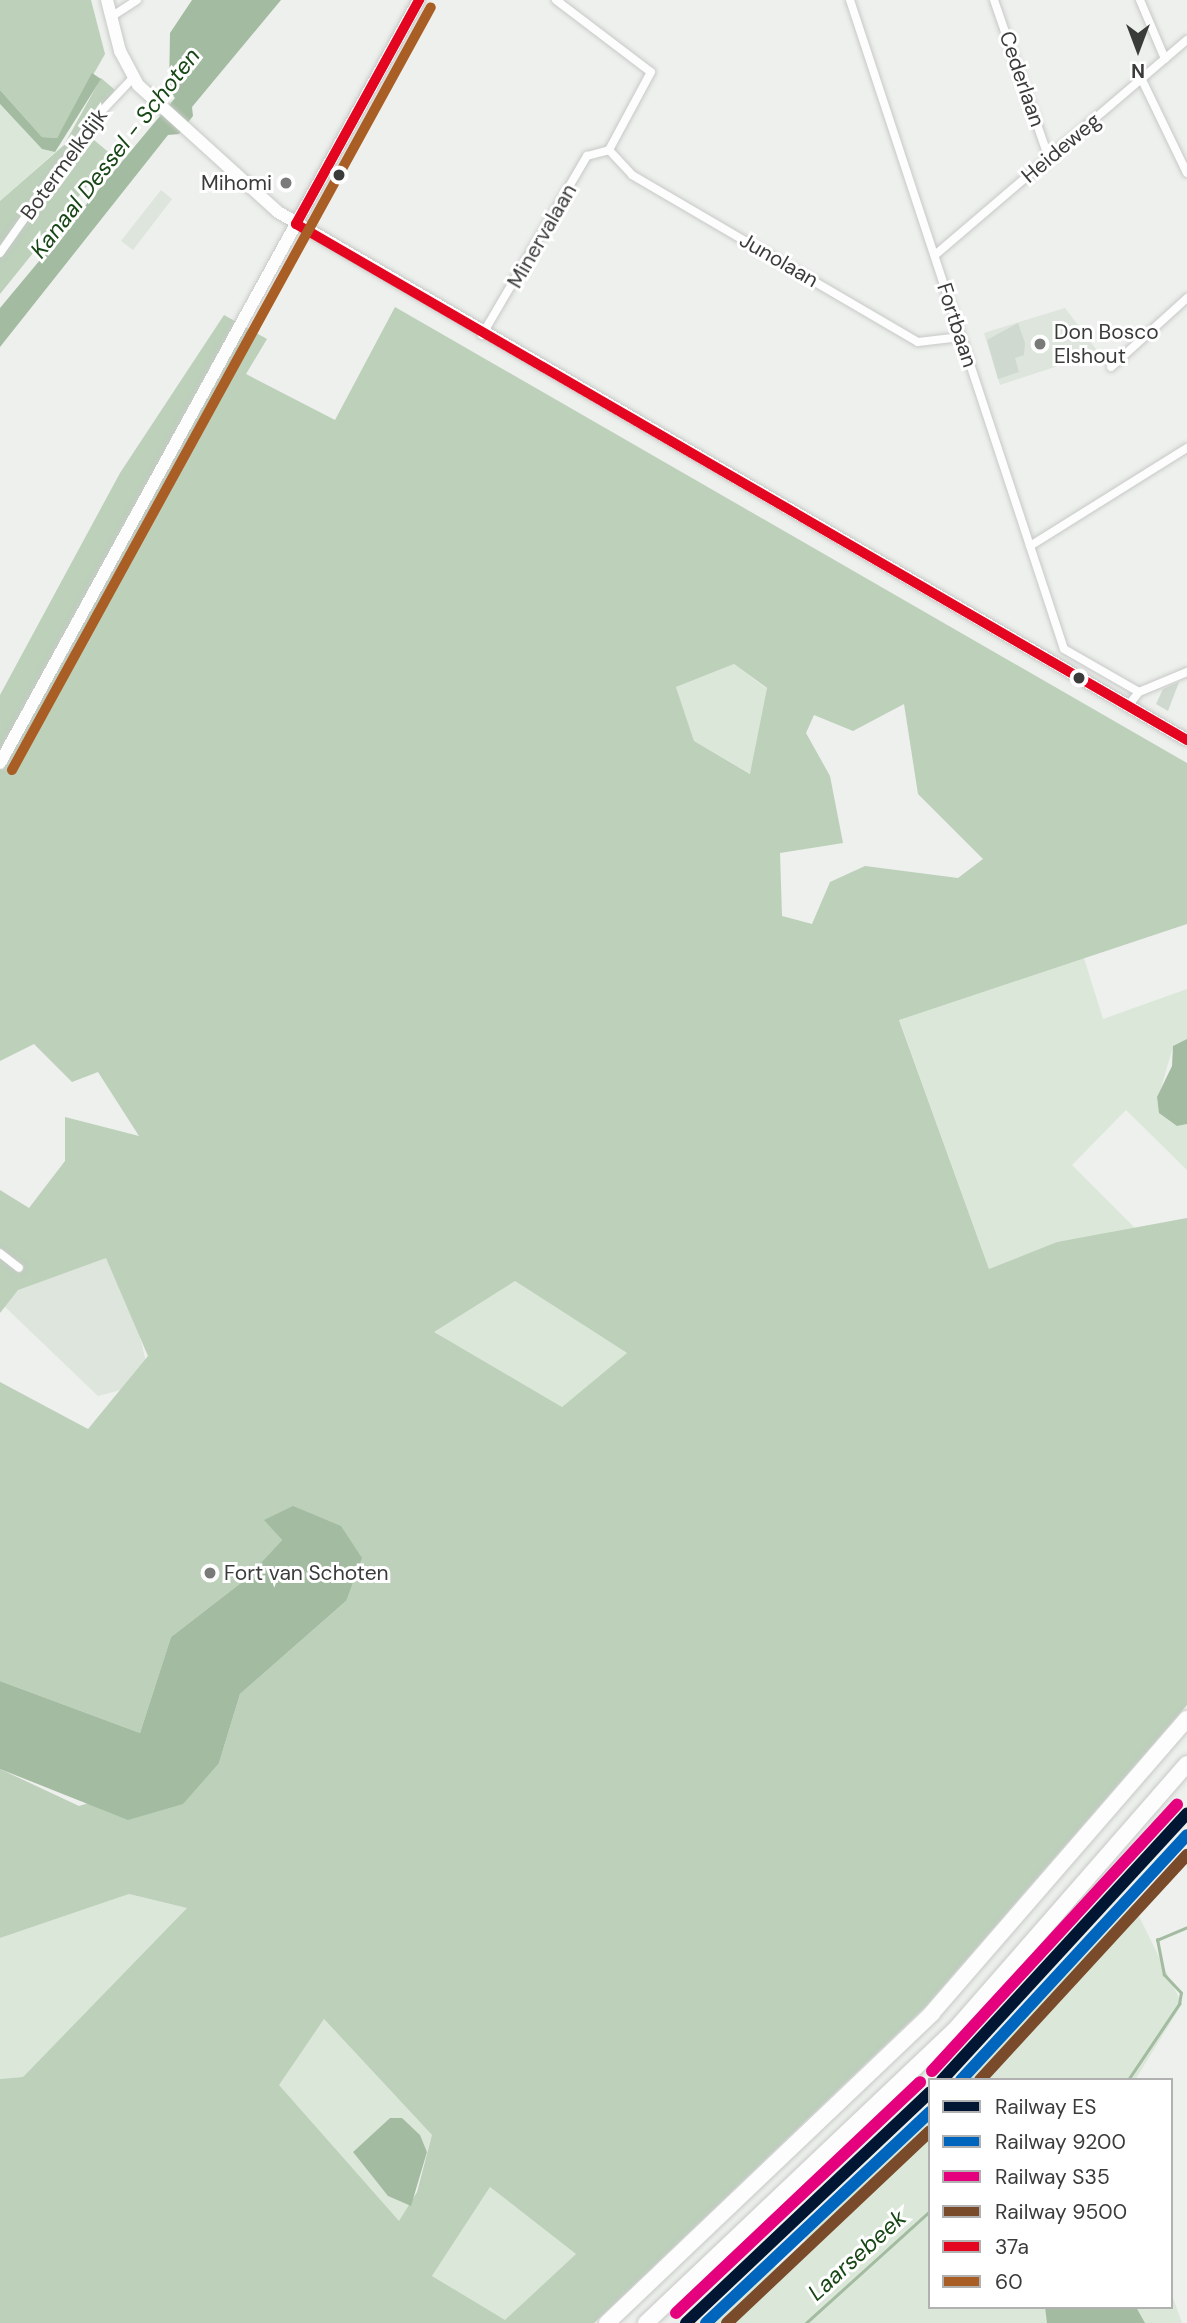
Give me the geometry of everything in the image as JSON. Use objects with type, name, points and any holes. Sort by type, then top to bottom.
[{"type":"highway","points":[[607,2323],[932,2013],[1187,1719]]},
{"type":"highway","points":[[646,2323],[954,2031],[1187,1764]]},
{"type":"main road","points":[[107,0],[132,78],[190,129],[247,188],[296,224],[482,335],[1187,740]]},
{"type":"main road","points":[[0,763],[419,0]]},
{"type":"street","points":[[111,17],[137,0]]},
{"type":"street","points":[[556,0],[651,72],[610,150]]},
{"type":"street","name":"Fortbaan","points":[[850,0],[1064,649],[1139,692]]},
{"type":"street","name":"Cederlaan","points":[[995,0],[1049,159]]},
{"type":"street","points":[[1140,0],[1165,59]]},
{"type":"street","name":"Heideweg","points":[[935,256],[1187,40]]},
{"type":"street","name":"Botermelkdijk","points":[[0,253],[96,117],[132,78]]},
{"type":"street","points":[[1142,80],[1187,173]]},
{"type":"street","name":"Minervalaan","points":[[482,335],[587,156],[610,150]]},
{"type":"street","name":"Junolaan","points":[[610,150],[632,175],[918,342],[961,337]]},
{"type":"street","points":[[1111,367],[1187,298]]},
{"type":"street","points":[[1030,546],[1187,448]]},
{"type":"street","points":[[1128,706],[1139,692],[1187,672]]},
{"type":"street","points":[[0,1253],[19,1268]]},
{"type":"shaded area","points":[[0,0],[91,0],[105,54],[57,138],[42,137],[0,90]]},
{"type":"shaded area","points":[[192,0],[281,0],[192,107],[193,116],[179,134],[168,135],[0,347],[0,308],[175,98],[169,90],[170,33]]},
{"type":"shaded area","points":[[92,73],[101,79],[55,152],[42,149],[0,104],[0,90],[42,137],[57,138]]},
{"type":"shaded area","points":[[101,78],[115,90],[82,130],[112,155],[0,294],[0,201],[64,145]]},
{"type":"shaded area","points":[[0,104],[42,149],[55,152],[0,201]]},
{"type":"shaded area","points":[[161,190],[172,199],[133,250],[121,241]]},
{"type":"shaded area","points":[[395,307],[1187,763],[1187,924],[899,1020],[989,1269],[1057,1242],[1187,1218],[1187,1705],[925,2007],[594,2323],[0,2323],[0,2079],[23,2077],[187,1908],[129,1894],[0,1938],[0,1769],[79,1806],[219,1763],[240,1694],[346,1601],[265,1520],[282,1540],[246,1579],[171,1637],[140,1733],[0,1681],[0,1382],[88,1429],[148,1356],[106,1258],[18,1290],[0,1313],[0,1190],[29,1208],[65,1161],[65,1117],[139,1136],[98,1072],[72,1082],[34,1044],[0,1061],[0,695],[120,473],[224,315],[267,339],[246,374],[335,420]],"holes":[[[734,664],[767,688],[750,774],[694,741],[676,687]],[[904,704],[918,794],[983,859],[958,878],[865,866],[830,882],[812,924],[782,916],[780,853],[843,843],[830,776],[806,733],[814,715],[853,731]],[[515,1281],[627,1353],[562,1407],[434,1332]],[[324,2019],[432,2135],[417,2192],[399,2221],[279,2085]],[[490,2187],[576,2254],[505,2320],[432,2276]]]},
{"type":"shaded area","name":"Don Bosco Elshout","points":[[1065,308],[1105,361],[1099,366],[1091,355],[1000,385],[984,333]]},
{"type":"shaded area","points":[[734,664],[767,689],[751,774],[694,741],[676,687]]},
{"type":"shaded area","points":[[1084,958],[1103,1019],[1187,989],[1187,1039],[1172,1050],[1157,1102],[1177,1126],[1187,1124],[1187,1170],[1126,1110],[1072,1165],[1136,1229],[1057,1242],[989,1269],[899,1019]]},
{"type":"shaded area","points":[[1187,1039],[1187,1124],[1177,1126],[1159,1113],[1157,1097],[1172,1066],[1173,1046]]},
{"type":"shaded area","points":[[111,1254],[130,1297],[151,1382],[98,1396],[0,1302],[13,1286]]},
{"type":"shaded area","points":[[515,1281],[627,1353],[562,1407],[433,1332]]},
{"type":"shaded area","points":[[293,1506],[341,1526],[362,1558],[346,1601],[240,1694],[219,1763],[183,1804],[128,1820],[0,1769],[0,1681],[140,1733],[171,1637],[246,1579],[282,1540],[264,1520]]},
{"type":"shaded area","points":[[129,1894],[187,1908],[23,2077],[0,2079],[0,1938]]},
{"type":"shaded area","points":[[1133,1904],[1182,2004],[1136,2078],[969,2078]]},
{"type":"shaded area","points":[[324,2019],[432,2135],[427,2152],[420,2135],[401,2118],[390,2118],[353,2152],[388,2196],[411,2206],[399,2222],[278,2085]]},
{"type":"shaded area","points":[[390,2118],[402,2118],[420,2135],[427,2152],[411,2206],[388,2196],[353,2152]]},
{"type":"shaded area","points":[[928,2119],[928,2309],[1173,2309],[1173,2298],[1182,2323],[708,2323],[773,2263],[782,2273],[802,2255],[806,2237]]},
{"type":"shaded area","points":[[490,2187],[576,2254],[505,2321],[432,2276]]},
{"type":"shaded area","points":[[1045,2309],[1137,2309],[1145,2323],[1047,2323]]},
{"type":"building","name":"Don Bosco Elshout","points":[[1018,323],[1025,343],[1024,355],[1015,358],[1019,372],[998,379],[987,340]]},
{"type":"building","points":[[1179,682],[1168,711],[1156,704],[1163,689]]},
{"type":"waterway","name":"Laarsebeek","points":[[1129,2078],[1179,2004],[1181,1993],[1164,1975],[1157,1940],[1187,1927]]},
{"type":"waterway","name":"Laarsebeek","points":[[806,2323],[928,2213]]},
{"type":"rail line","name":"S35","points":[[932,2071],[1177,1805]]},
{"type":"rail line","name":"ES","points":[[944,2078],[1187,1814]]},
{"type":"rail line","name":"9200","points":[[963,2078],[1187,1835]]},
{"type":"rail line","name":"9500","points":[[982,2078],[1187,1855]]},
{"type":"rail line","name":"S35","points":[[676,2313],[920,2082]]},
{"type":"rail line","name":"ES","points":[[686,2323],[928,2094]]},
{"type":"rail line","name":"9200","points":[[706,2323],[928,2114]]},
{"type":"rail line","name":"9500","points":[[727,2323],[928,2133]]},
{"type":"transit line","name":"37a","points":[[296,224],[419,0]]},
{"type":"transit line","name":"60","points":[[12,770],[431,7]]},
{"type":"transit line","name":"37a","points":[[296,224],[1187,740]]},
{"type":"place","name":"Mihomi","points":[[286,183]]},
{"type":"place","name":"Don Bosco Elshout","points":[[1040,344]]},
{"type":"place","name":"Fort van Schoten","points":[[210,1573]]},
{"type":"water label","name":"Kanaal Dessel - Schoten","points":[[115,153]]}]
